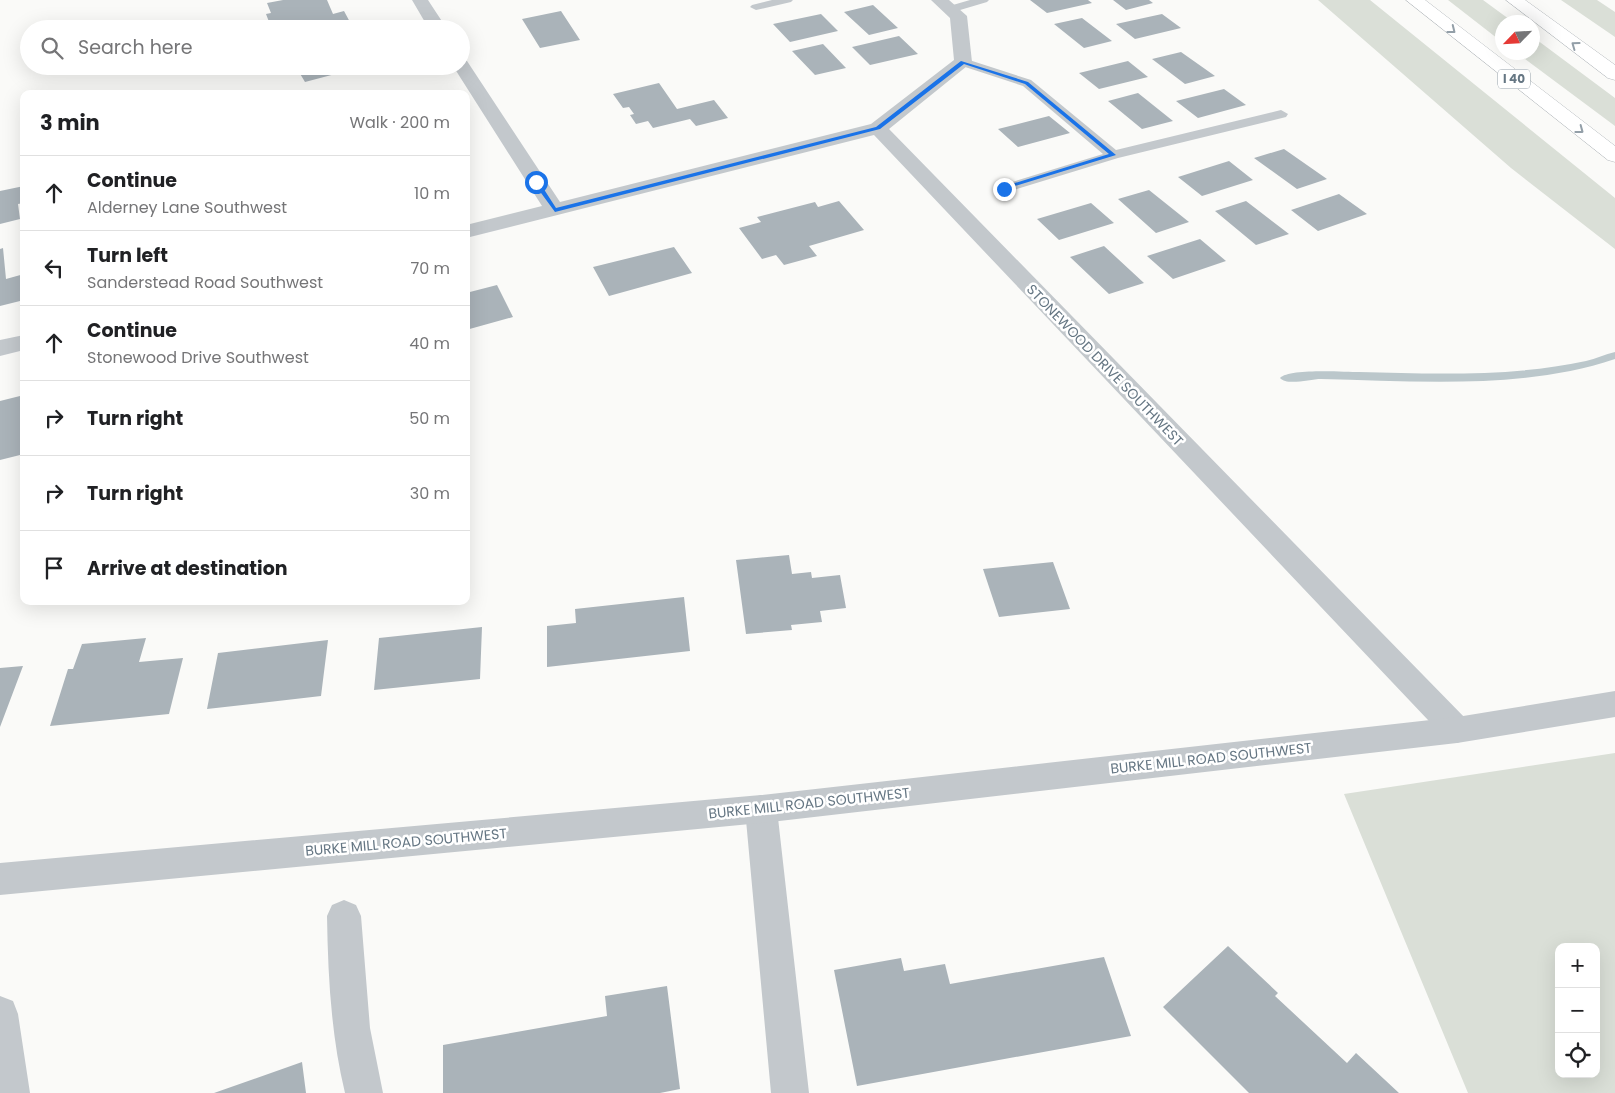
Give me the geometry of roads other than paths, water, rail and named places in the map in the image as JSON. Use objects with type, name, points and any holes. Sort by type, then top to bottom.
[{"type":"highway","name":"I 40","points":[[1414,0],[1615,156]]},
{"type":"highway","points":[[1514,0],[1615,74]]},
{"type":"street","points":[[420,0],[432,20]]},
{"type":"street","points":[[470,231],[878,128],[963,62],[958,16],[945,4]]},
{"type":"street","points":[[467,75],[555,210]]},
{"type":"street","name":"STONEWOOD DRIVE SOUTHWEST","points":[[878,128],[1456,730]]},
{"type":"street","points":[[0,348],[20,343]]},
{"type":"street","name":"BURKE MILL ROAD SOUTHWEST","points":[[0,879],[762,809],[1456,730],[1615,704]]},
{"type":"street","points":[[762,809],[790,1093]]},
{"type":"street","points":[[344,916],[347,990],[358,1072],[364,1093]]},
{"type":"street","points":[[0,1014],[11,1093]]},
{"type":"lane","points":[[756,7],[787,0]]},
{"type":"lane","points":[[945,4],[983,0]]},
{"type":"lane","points":[[963,62],[1026,83],[1113,155]]},
{"type":"lane","points":[[1004,189],[1113,155],[1281,114]]},
{"type":"waterway","points":[[1286,378],[1313,375],[1453,378],[1523,373],[1588,364],[1615,355]]}]
